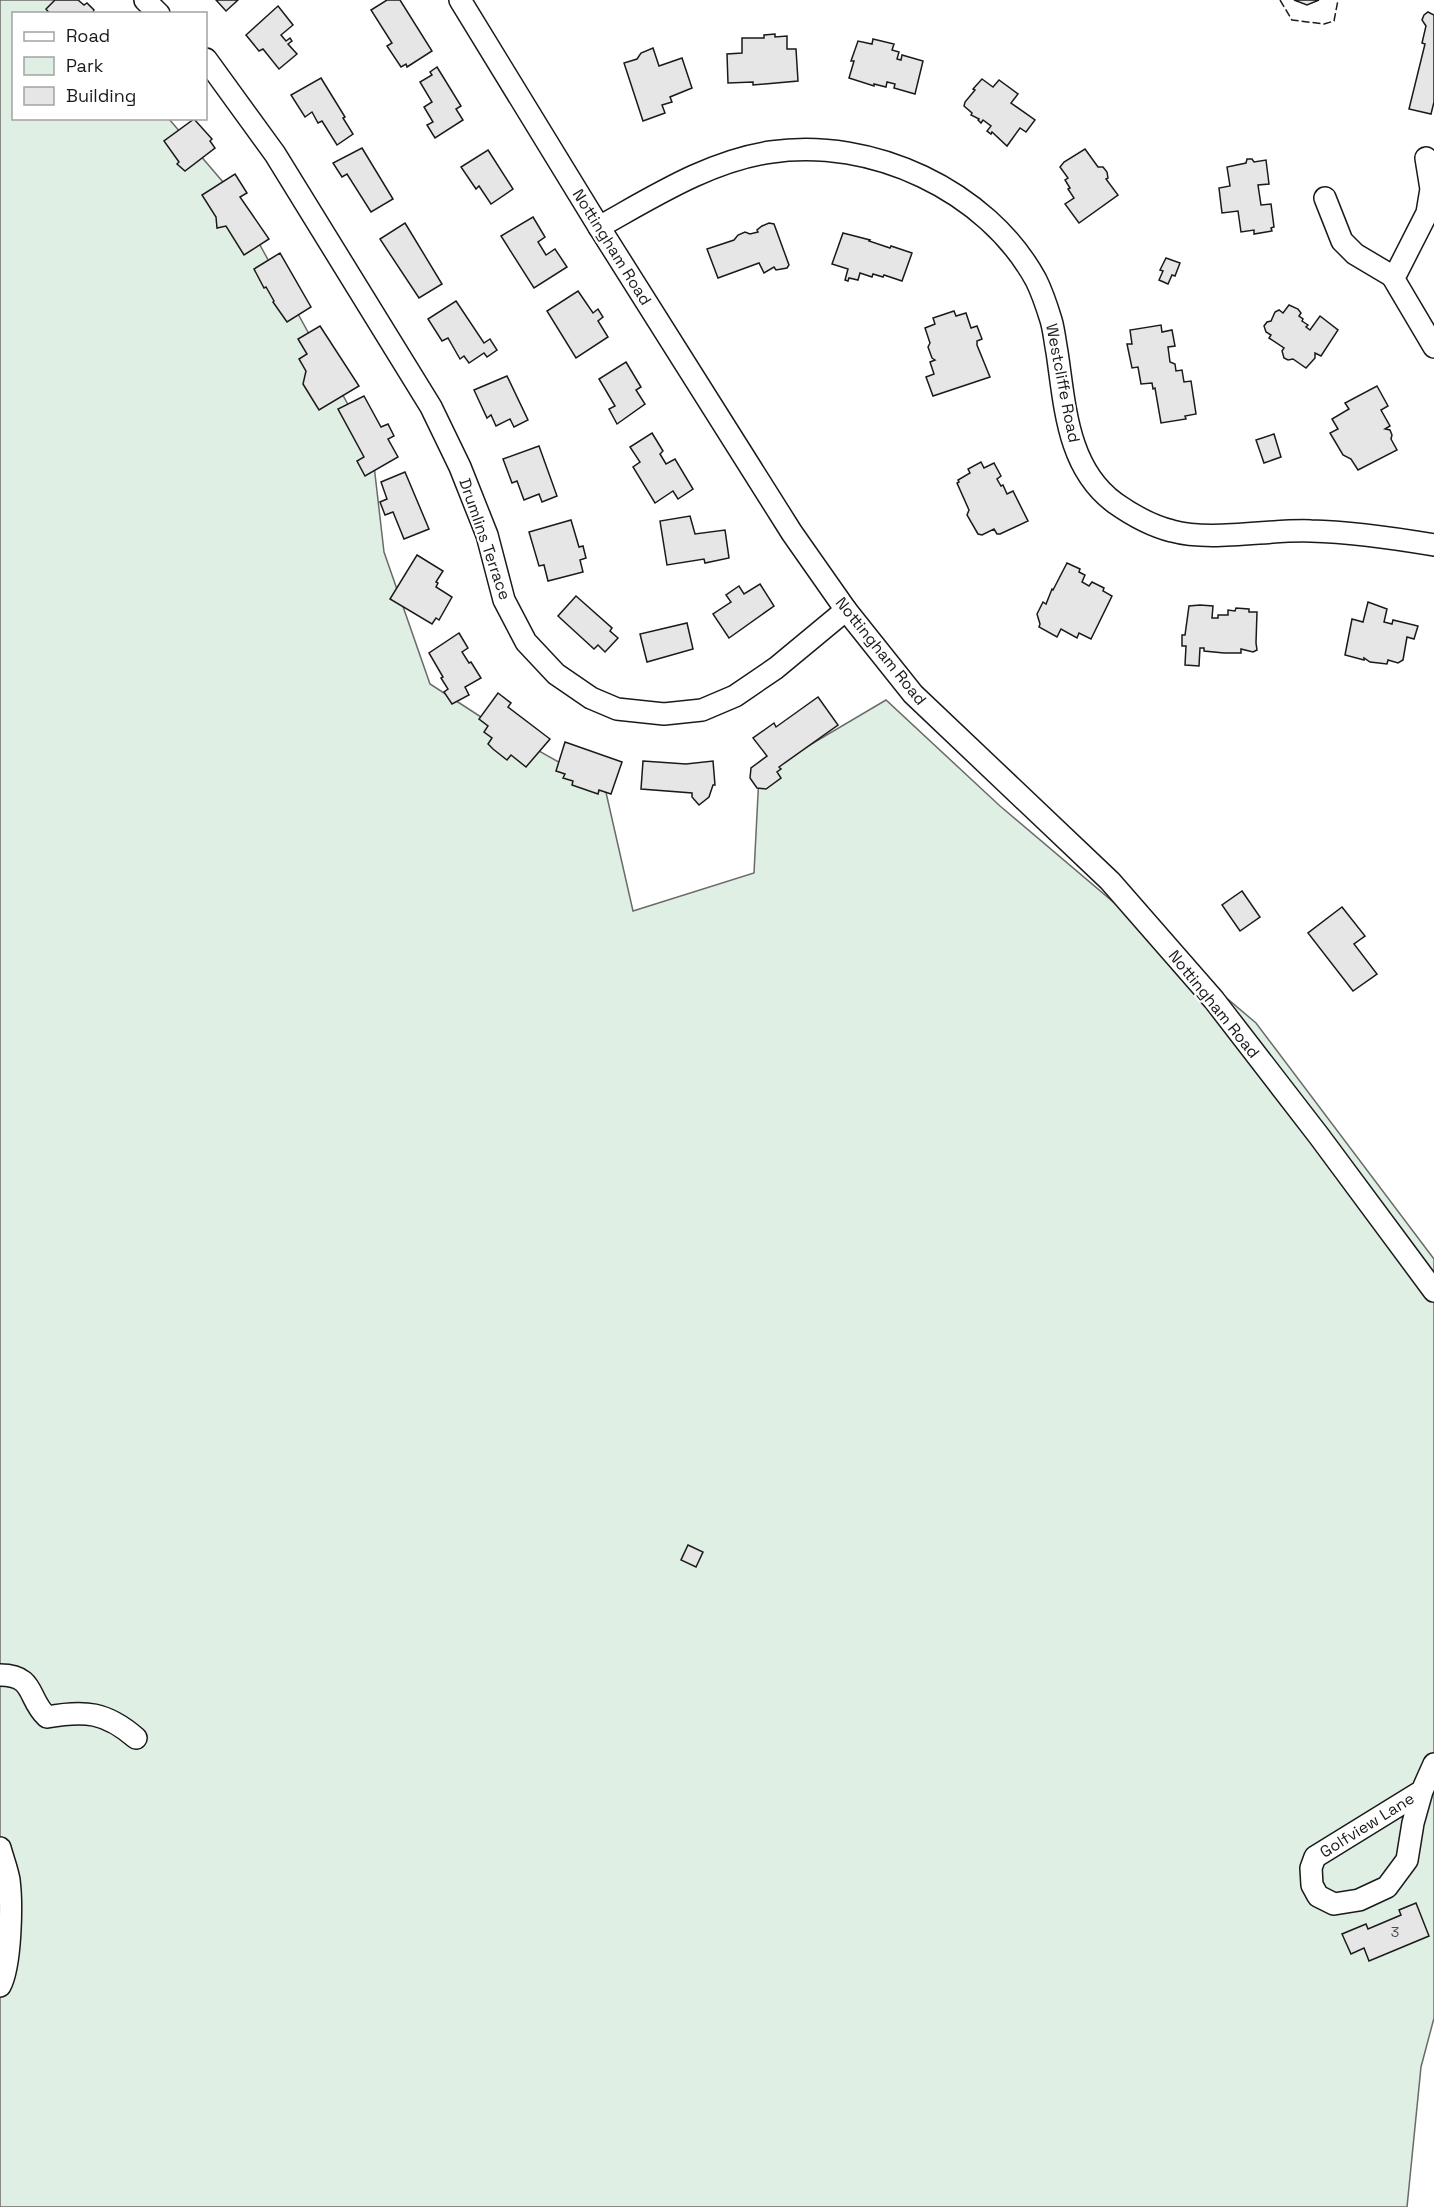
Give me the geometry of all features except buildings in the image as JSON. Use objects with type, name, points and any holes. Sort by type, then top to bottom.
[{"type":"street","points":[[145,0],[157,12]]},
{"type":"street","name":"Nottingham Road","points":[[460,0],[599,227],[792,533],[846,610],[913,694],[1110,881],[1214,1000],[1434,1291]]},
{"type":"street","name":"Drumlins Terrace","points":[[207,59],[276,154],[431,407],[460,467],[487,535],[504,600],[526,642],[556,674],[591,698],[617,709],[664,714],[702,710],[735,696],[776,668],[846,610]]},
{"type":"street","name":"Westcliffe Road","points":[[599,227],[667,190],[721,165],[770,152],[811,149],[866,156],[921,175],[955,194],[989,221],[1015,250],[1036,281],[1052,323],[1071,437],[1081,463],[1093,482],[1113,502],[1151,524],[1175,532],[1210,535],[1310,530],[1369,534],[1434,545]]},
{"type":"street","points":[[1392,276],[1427,213],[1431,189],[1426,158]]},
{"type":"street","points":[[1325,198],[1342,241],[1355,254],[1392,276],[1434,347]]},
{"type":"street","points":[[0,1675],[14,1675],[23,1680],[47,1717],[61,1714],[94,1714],[119,1723],[136,1738]]},
{"type":"street","name":"Golfview Lane","points":[[1422,1791],[1315,1857],[1311,1868],[1312,1885],[1318,1896],[1334,1904],[1359,1900],[1387,1887],[1407,1860],[1413,1823],[1422,1791],[1434,1764]]},
{"type":"street","points":[[0,1848],[9,1880],[10,1915],[6,1976],[0,1986]]},
{"type":"green space","points":[[0,0],[65,0],[77,12],[12,12],[12,120],[170,120],[229,189],[372,448],[384,552],[430,684],[498,728],[605,788],[633,911],[754,873],[759,775],[886,700],[1000,806],[1256,1023],[1434,1259],[1434,2018],[1421,2067],[1407,2207],[0,2207]]},
{"type":"fence","points":[[1280,0],[1292,20],[1324,24],[1334,21],[1338,0]]}]
